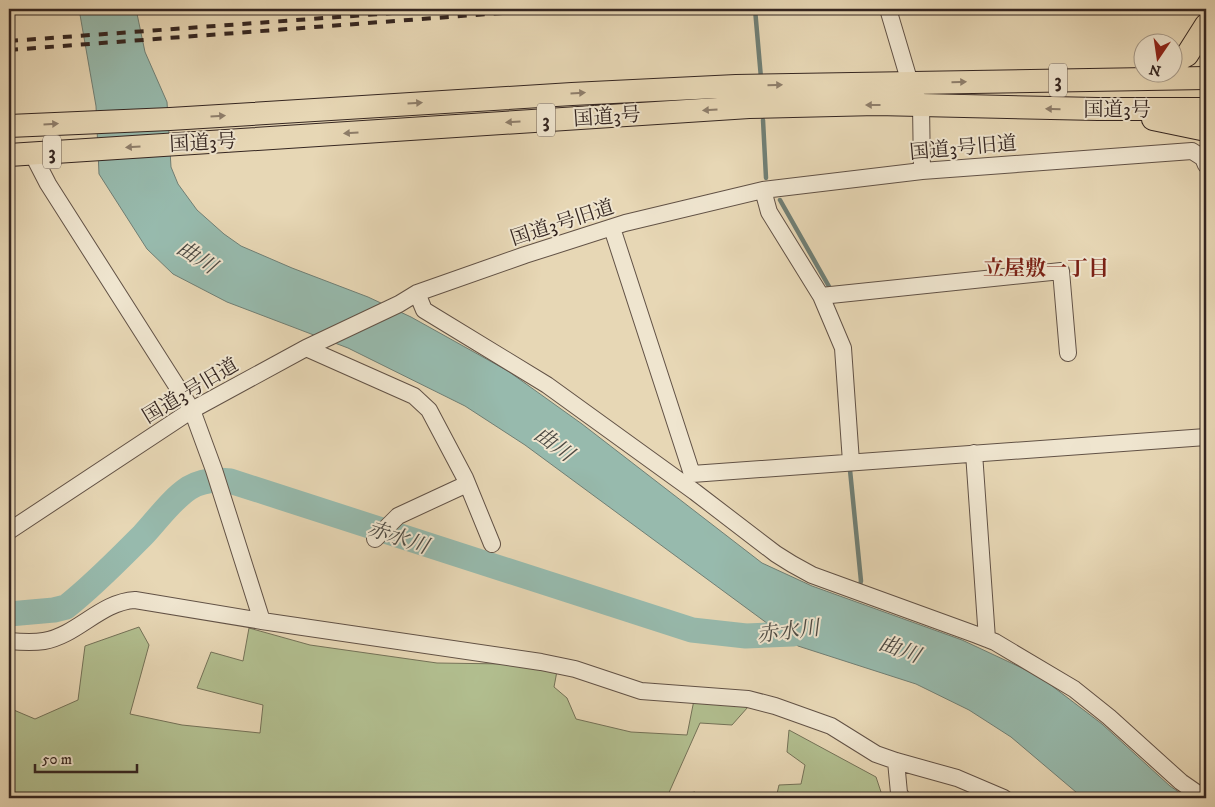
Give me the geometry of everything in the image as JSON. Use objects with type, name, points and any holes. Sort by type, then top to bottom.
[{"type":"highway","points":[[1182,58],[1187,55],[1206,25]]},
{"type":"highway","points":[[1020,80],[1132,67]]},
{"type":"highway","name":"国道3号","points":[[9,126],[170,119],[582,93],[736,86],[1206,78]]},
{"type":"highway","name":"国道3号","points":[[9,155],[749,108],[877,104],[1098,109],[1206,109]]},
{"type":"highway","points":[[1098,109],[1206,130]]},
{"type":"street","points":[[888,9],[910,83],[921,106],[922,171]]},
{"type":"street","name":"国道3号旧道","points":[[9,531],[192,410],[306,348],[399,304],[417,293],[526,255],[612,228],[763,190],[922,171],[1192,150],[1203,158],[1206,165]]},
{"type":"street","points":[[32,154],[48,184],[192,410],[214,470],[262,622]]},
{"type":"street","points":[[763,190],[769,212],[821,296],[843,348],[851,462]]},
{"type":"street","points":[[612,228],[692,474],[1206,437]]},
{"type":"street","points":[[821,296],[1062,271],[1068,352]]},
{"type":"street","points":[[417,293],[424,310],[547,385],[695,492],[776,554],[812,575],[987,639],[1074,689],[1109,717],[1180,782],[1204,798]]},
{"type":"street","points":[[306,348],[414,396],[429,410],[467,484],[492,544]]},
{"type":"street","points":[[974,453],[987,639]]},
{"type":"street","points":[[376,539],[398,516],[467,484]]},
{"type":"street","points":[[9,641],[45,641],[67,632],[108,607],[124,601],[146,601],[262,622],[542,662],[575,669],[641,691],[748,699],[775,706],[831,726],[876,754],[957,778],[1004,798]]},
{"type":"street","points":[[896,761],[899,793],[902,798]]},
{"type":"green space","points":[[139,627],[149,645],[130,714],[182,725],[260,733],[263,705],[197,688],[211,652],[243,661],[249,628],[310,645],[437,663],[507,664],[557,671],[554,687],[567,698],[576,719],[631,732],[687,735],[694,700],[748,707],[732,725],[700,723],[667,797],[695,792],[694,798],[9,798],[9,708],[35,719],[78,700],[85,646]]},
{"type":"green space","points":[[789,730],[876,777],[883,798],[776,798],[779,785],[801,784],[805,765],[787,752]]},
{"type":"water","name":"曲川","points":[[79,9],[136,9],[145,52],[167,102],[171,167],[178,184],[197,210],[224,234],[241,246],[368,297],[411,317],[508,371],[582,424],[762,563],[812,586],[962,640],[1039,676],[1102,724],[1170,786],[1187,798],[1083,798],[1011,737],[969,710],[916,684],[798,646],[525,445],[465,406],[348,348],[227,302],[173,274],[147,249],[99,174],[96,106]]},
{"type":"waterway","points":[[755,9],[761,78]]},
{"type":"waterway","points":[[763,120],[766,178]]},
{"type":"waterway","points":[[780,200],[831,290]]},
{"type":"waterway","points":[[850,470],[861,581],[859,588]]},
{"type":"waterway","name":"赤水川","points":[[9,614],[54,610],[66,607],[115,563],[182,493],[199,483],[219,480],[230,481],[692,630],[746,636],[792,634],[816,628]]},
{"type":"railway","points":[[9,41],[448,9]]},
{"type":"railway","points":[[9,50],[555,9]]},
{"type":"district","name":"立屋敷一丁目","points":[[1046,268]]}]
